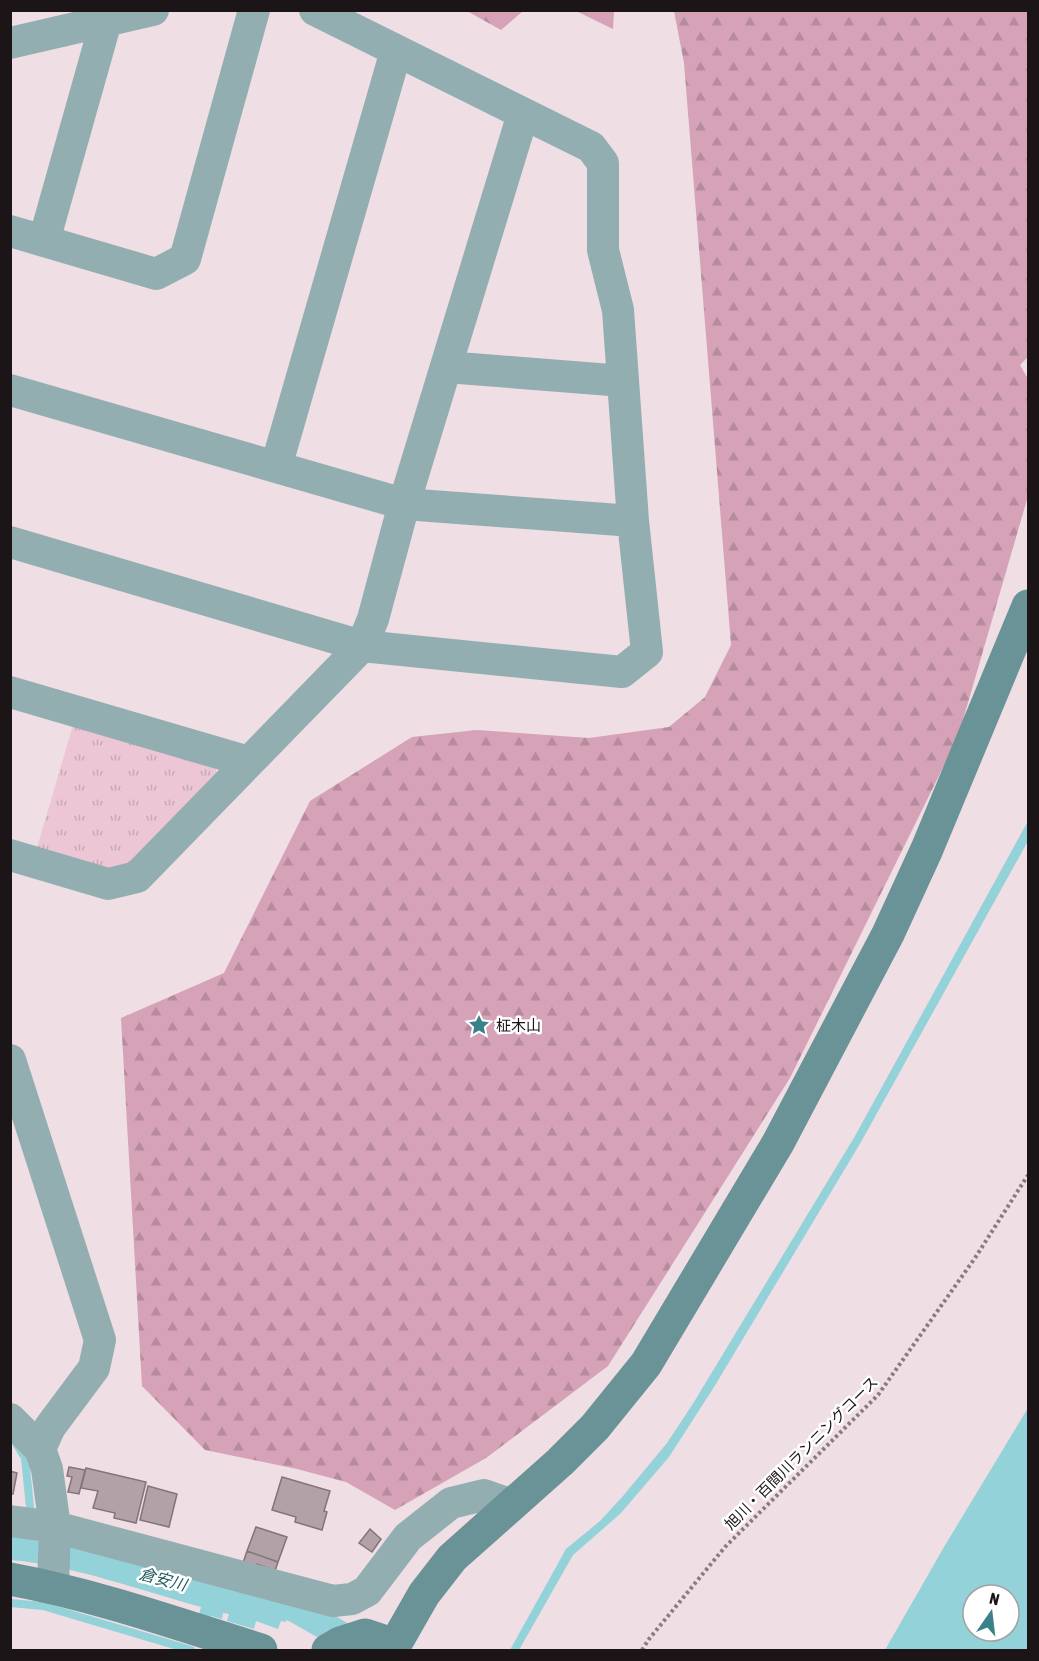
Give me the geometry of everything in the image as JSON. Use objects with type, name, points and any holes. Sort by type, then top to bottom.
[{"type":"street","points":[[10,43],[153,10]]},
{"type":"street","points":[[10,231],[156,274],[184,259],[254,10]]},
{"type":"street","points":[[10,542],[362,646],[622,672],[647,652],[633,521],[618,310],[603,250],[603,163],[591,147],[315,10]]},
{"type":"street","points":[[44,241],[106,21]]},
{"type":"street","points":[[276,467],[396,51]]},
{"type":"street","points":[[10,855],[108,884],[137,877],[362,646],[373,620],[404,504],[523,114]]},
{"type":"street","points":[[446,367],[623,381]]},
{"type":"street","points":[[10,390],[404,504],[633,521]]},
{"type":"street","points":[[328,1650],[365,1635],[393,1648],[424,1594],[452,1558],[560,1462],[595,1426],[646,1364],[778,1143],[888,934],[927,849],[1029,606]]},
{"type":"street","points":[[10,692],[249,762]]},
{"type":"street","points":[[10,1060],[100,1340],[94,1368],[50,1426],[40,1449]]},
{"type":"street","points":[[10,1419],[40,1449],[47,1469],[31,1524],[53,1587]]},
{"type":"street","points":[[31,1524],[333,1601],[352,1599],[367,1591],[408,1536],[450,1503],[484,1495],[512,1505]]},
{"type":"street","points":[[10,1579],[53,1587],[126,1607],[261,1650]]},
{"type":"path","name":"旭川・百間川ランニングコース","points":[[642,1650],[725,1546],[878,1395],[975,1258],[1029,1175]]},
{"type":"green space","points":[[467,11],[523,11],[501,30]]},
{"type":"green space","points":[[576,11],[614,11],[613,29]]},
{"type":"green space","points":[[674,11],[1028,11],[1028,357],[1020,365],[1028,379],[1028,496],[958,737],[790,1078],[608,1366],[486,1458],[395,1510],[346,1482],[297,1469],[205,1450],[142,1386],[121,1018],[224,973],[310,801],[412,737],[477,730],[589,738],[669,727],[705,697],[731,645],[684,63]]},
{"type":"green space","points":[[74,722],[215,765],[218,779],[131,867],[109,872],[36,851]]},
{"type":"water","points":[[1028,821],[1028,841],[861,1142],[714,1387],[669,1457],[620,1514],[573,1555],[519,1650],[510,1650],[566,1549],[600,1521],[623,1496],[667,1443],[694,1402],[855,1136]]},
{"type":"water","points":[[1028,1408],[1028,1650],[885,1650],[944,1547]]},
{"type":"water","name":"倉安川","points":[[10,1532],[318,1606],[394,1650],[340,1650],[287,1620],[281,1621],[278,1629],[256,1621],[254,1629],[227,1621],[229,1614],[223,1613],[222,1619],[199,1615],[201,1607],[131,1586],[59,1567],[11,1560]]},
{"type":"building","points":[[69,1467],[85,1470],[79,1494],[68,1492],[72,1477],[67,1476]]},
{"type":"building","points":[[86,1468],[146,1482],[136,1523],[114,1518],[115,1513],[93,1508],[98,1491],[81,1488]]},
{"type":"building","points":[[10,1471],[17,1473],[13,1494],[10,1494]]},
{"type":"building","points":[[282,1477],[330,1491],[324,1511],[327,1512],[322,1530],[295,1522],[296,1517],[272,1510]]},
{"type":"building","points":[[148,1486],[177,1494],[169,1527],[140,1520]]},
{"type":"building","points":[[256,1527],[287,1537],[278,1562],[247,1551]]},
{"type":"building","points":[[370,1529],[381,1539],[372,1552],[359,1543]]},
{"type":"building","points":[[247,1551],[278,1562],[275,1571],[257,1564],[255,1570],[242,1566]]},
{"type":"waterway","points":[[17,1445],[25,1458],[31,1517]]},
{"type":"waterway","points":[[10,1603],[43,1606],[191,1650]]},
{"type":"place","name":"柾木山","points":[[479,1025]]}]
